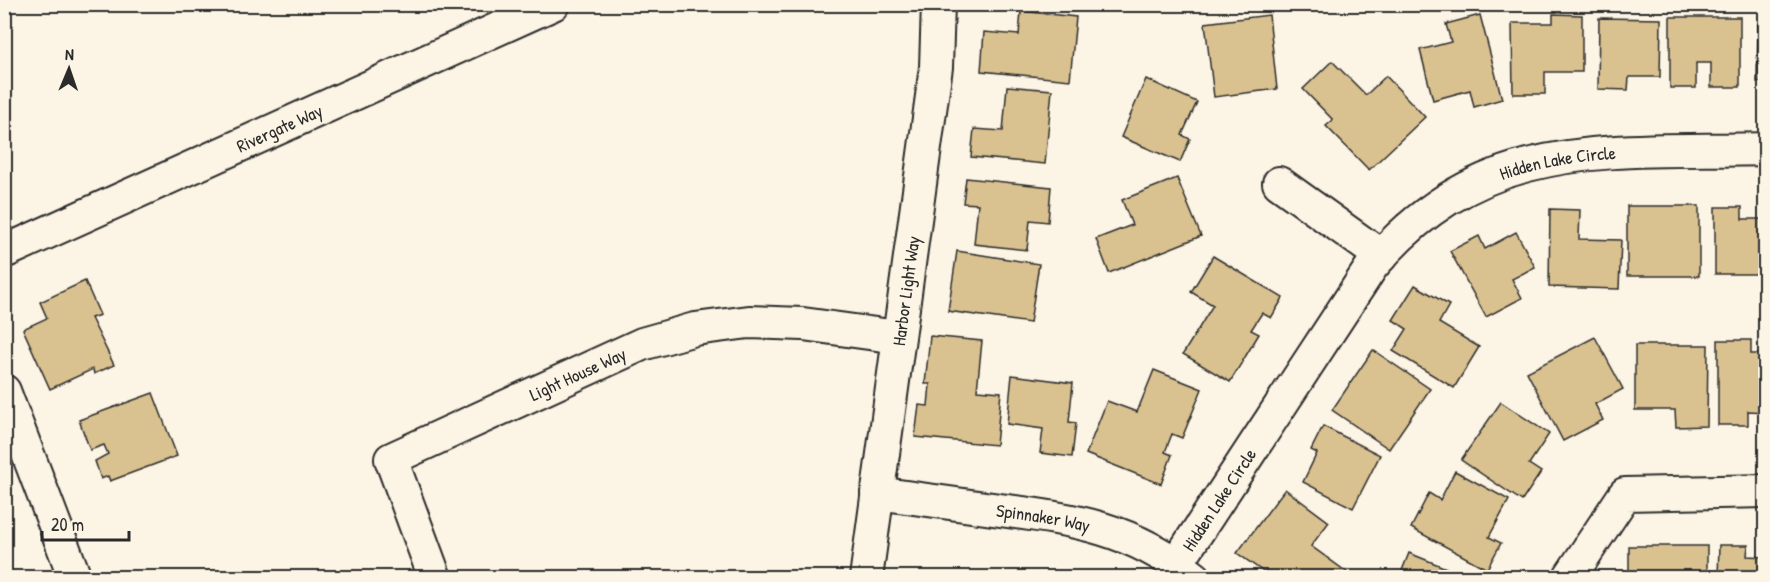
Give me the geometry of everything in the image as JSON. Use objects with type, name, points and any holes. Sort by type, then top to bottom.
[{"type":"street","name":"Rivergate Way","points":[[4,252],[553,4]]},
{"type":"street","name":"Harbor Light Way","points":[[866,578],[936,67],[938,4]]},
{"type":"street","name":"Hidden Lake Circle","points":[[1186,570],[1381,256],[1435,207],[1474,183],[1517,166],[1561,156],[1766,149]]},
{"type":"street","points":[[1279,183],[1381,256]]},
{"type":"street","name":"Light House Way","points":[[435,578],[391,459],[642,344],[695,329],[749,322],[792,324],[898,337]]},
{"type":"street","points":[[4,391],[75,578]]},
{"type":"street","points":[[1569,578],[1625,494],[1766,491]]},
{"type":"street","name":"Spinnaker Way","points":[[877,493],[1076,520],[1113,531],[1158,551],[1186,570]]},
{"type":"building","points":[[1021,11],[1076,17],[1070,80],[981,71],[984,32],[1019,35]]},
{"type":"building","points":[[1553,14],[1582,15],[1582,72],[1545,72],[1545,94],[1513,94],[1512,23],[1553,23]]},
{"type":"building","points":[[1269,15],[1277,89],[1214,97],[1205,23]]},
{"type":"building","points":[[1480,15],[1502,99],[1474,107],[1470,90],[1433,100],[1420,50],[1451,42],[1446,24]]},
{"type":"building","points":[[1670,17],[1740,17],[1740,87],[1711,87],[1711,63],[1696,63],[1696,88],[1670,88]]},
{"type":"building","points":[[1599,18],[1661,19],[1660,77],[1629,77],[1628,90],[1598,89]]},
{"type":"building","points":[[1758,24],[1766,25],[1766,82],[1757,82]]},
{"type":"building","points":[[1332,61],[1366,95],[1386,76],[1425,117],[1369,170],[1326,126],[1333,120],[1303,89]]},
{"type":"building","points":[[1146,79],[1197,102],[1182,135],[1190,139],[1180,162],[1121,137]]},
{"type":"building","points":[[1007,86],[1052,90],[1045,164],[971,157],[974,129],[1003,131]]},
{"type":"building","points":[[966,178],[1051,187],[1048,222],[1030,220],[1027,250],[974,244],[978,204],[963,203]]},
{"type":"building","points":[[1177,178],[1201,236],[1109,273],[1096,239],[1132,225],[1122,200]]},
{"type":"building","points":[[1627,206],[1699,206],[1699,276],[1627,276]]},
{"type":"building","points":[[1715,207],[1742,207],[1742,219],[1766,219],[1766,274],[1715,274]]},
{"type":"building","points":[[1550,209],[1580,210],[1579,239],[1621,240],[1619,289],[1549,287]]},
{"type":"building","points":[[1516,232],[1535,267],[1512,279],[1522,298],[1486,317],[1450,251],[1479,236],[1485,249]]},
{"type":"building","points":[[957,251],[1039,264],[1030,323],[948,311]]},
{"type":"building","points":[[1213,256],[1283,298],[1271,318],[1262,313],[1251,330],[1259,334],[1230,382],[1183,354],[1213,305],[1191,292]]},
{"type":"building","points":[[85,281],[100,315],[91,318],[114,365],[94,374],[93,369],[50,389],[23,329],[47,318],[40,302]]},
{"type":"building","points":[[1415,285],[1449,305],[1439,323],[1479,347],[1454,388],[1393,351],[1407,329],[1393,320]]},
{"type":"building","points":[[930,336],[982,341],[977,390],[1001,392],[996,445],[915,437],[919,405],[928,406],[930,384],[925,384]]},
{"type":"building","points":[[1595,337],[1623,389],[1595,404],[1603,420],[1563,441],[1527,372]]},
{"type":"building","points":[[1718,340],[1751,340],[1751,354],[1766,354],[1766,412],[1748,411],[1748,425],[1718,425]]},
{"type":"building","points":[[1635,345],[1708,345],[1707,426],[1676,427],[1675,410],[1635,410]]},
{"type":"building","points":[[1373,350],[1430,389],[1389,449],[1332,410]]},
{"type":"building","points":[[1154,370],[1202,389],[1182,438],[1172,434],[1165,452],[1172,455],[1161,484],[1086,454],[1107,401],[1137,412]]},
{"type":"building","points":[[1012,375],[1073,383],[1069,422],[1076,423],[1072,457],[1040,453],[1043,429],[1007,424]]},
{"type":"building","points":[[153,393],[177,456],[110,481],[108,476],[101,479],[95,461],[108,454],[104,445],[90,450],[79,420]]},
{"type":"building","points":[[1501,402],[1549,434],[1529,464],[1541,472],[1522,501],[1461,460]]},
{"type":"building","points":[[1323,426],[1380,455],[1353,508],[1303,482],[1317,453],[1311,450]]},
{"type":"building","points":[[1455,471],[1509,500],[1489,537],[1501,543],[1487,569],[1411,528],[1429,493],[1440,500]]},
{"type":"building","points":[[1285,489],[1329,522],[1311,546],[1348,573],[1344,578],[1272,578],[1237,553]]},
{"type":"building","points":[[1719,545],[1748,545],[1747,556],[1766,557],[1766,578],[1718,578]]},
{"type":"building","points":[[1629,546],[1707,546],[1707,578],[1629,578]]},
{"type":"building","points":[[1409,553],[1471,578],[1399,578]]}]
